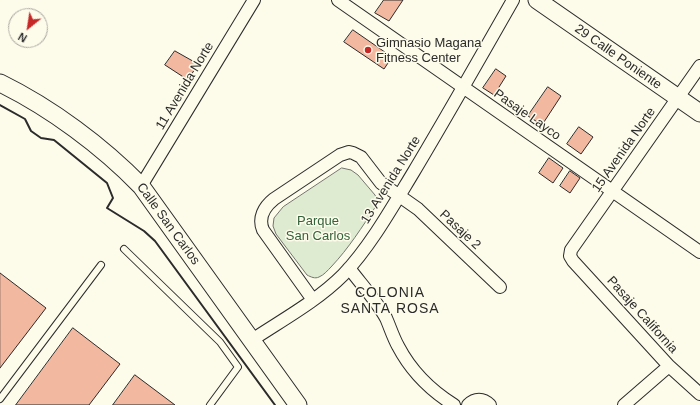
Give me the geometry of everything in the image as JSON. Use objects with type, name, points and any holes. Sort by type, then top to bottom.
[{"type":"street","name":"11 Avenida Norte","points":[[141,186],[254,0]]},
{"type":"street","name":"Pasaje Layco","points":[[338,0],[700,252]]},
{"type":"street","name":"13 Avenida Norte","points":[[252,340],[313,300],[333,284],[349,268],[373,236],[399,195],[464,88],[513,0]]},
{"type":"street","name":"29 Calle Poniente","points":[[537,0],[700,114]]},
{"type":"street","name":"15 Avenida Norte","points":[[571,250],[700,66]]},
{"type":"street","name":"Calle San Carlos","points":[[0,83],[25,95],[82,134],[122,166],[141,186],[298,405]]},
{"type":"street","name":"Pasaje 2","points":[[313,300],[263,230],[261,220],[267,205],[274,199],[340,155],[349,152],[360,157],[377,179],[418,209],[500,287]]},
{"type":"street","name":"Pasaje California","points":[[571,250],[570,256],[573,261],[669,366],[700,394]]},
{"type":"street","points":[[349,268],[381,310],[397,344],[413,370],[434,391],[454,405]]},
{"type":"street","points":[[624,405],[669,366]]},
{"type":"street","points":[[468,405],[472,401],[481,399],[490,405]]},
{"type":"lane","points":[[124,249],[220,342],[238,367],[210,405]]},
{"type":"lane","points":[[0,399],[102,265]]},
{"type":"green space","name":"Parque San Carlos","points":[[342,168],[351,170],[358,175],[375,195],[377,200],[376,206],[338,260],[323,275],[318,278],[313,278],[307,275],[276,234],[273,226],[274,218],[283,207]]},
{"type":"building","points":[[384,0],[403,0],[389,21],[375,13]]},
{"type":"building","name":"Gimnasio Magana Fitness Center","points":[[353,30],[392,57],[384,69],[344,42]]},
{"type":"building","points":[[175,51],[198,64],[188,80],[165,65]]},
{"type":"building","points":[[496,69],[506,76],[494,95],[483,88]]},
{"type":"building","points":[[548,87],[561,96],[542,125],[528,116]]},
{"type":"building","points":[[579,127],[593,137],[581,154],[567,144]]},
{"type":"building","points":[[549,158],[563,168],[553,183],[539,173]]},
{"type":"building","points":[[570,171],[580,178],[570,193],[560,186]]},
{"type":"building","points":[[0,273],[46,308],[0,368]]},
{"type":"building","points":[[73,328],[120,364],[89,405],[16,405]]},
{"type":"building","points":[[135,375],[175,405],[113,405]]},
{"type":"wall","points":[[0,105],[25,119],[31,131],[41,138],[54,140],[107,183],[113,198],[107,208],[144,231],[155,241],[275,405]]},
{"type":"place","name":"Gimnasio Magana Fitness Center","points":[[368,50]]},
{"type":"district","name":"COLONIA SANTA ROSA","points":[[390,302]]}]
